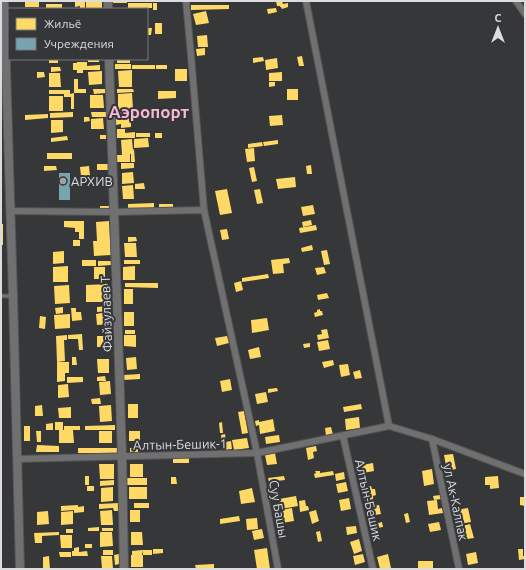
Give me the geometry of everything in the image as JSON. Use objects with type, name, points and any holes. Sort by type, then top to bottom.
[{"type":"main road","points":[[4,1],[20,569]]},
{"type":"main road","name":"Файзулаев Т","points":[[110,60],[124,569]]},
{"type":"street","name":"Суу Башы","points":[[186,1],[204,210],[258,453],[278,569]]},
{"type":"street","points":[[306,1],[389,426],[432,439],[525,474]]},
{"type":"street","points":[[516,1],[525,14]]},
{"type":"street","points":[[10,211],[114,212],[204,210]]},
{"type":"street","name":"Алтын-Бешик-1","points":[[17,459],[258,453],[389,426]]},
{"type":"street","name":"Алтын-Бешик","points":[[343,436],[373,569]]},
{"type":"street","name":"ул Ак-Калпак","points":[[432,439],[459,569]]},
{"type":"lane","points":[[1,296],[13,296]]},
{"type":"building: Жильё","points":[[75,1],[85,1],[85,8],[80,8],[80,6],[75,7]]},
{"type":"building: Жильё","points":[[86,1],[102,1],[102,8],[86,8]]},
{"type":"building: Жильё","points":[[110,1],[127,1],[127,3],[111,3]]},
{"type":"building: Жильё","points":[[276,1],[282,1],[283,4],[288,3],[288,7],[282,9],[280,6],[277,6]]},
{"type":"building: Жильё","points":[[25,2],[39,2],[39,7],[25,7]]},
{"type":"building: Жильё","points":[[128,3],[152,3],[152,8],[128,8]]},
{"type":"building: Жильё","points":[[153,3],[157,3],[157,10],[153,10]]},
{"type":"building: Жильё","points":[[46,4],[62,4],[62,8],[46,8]]},
{"type":"building: Жильё","points":[[191,5],[229,5],[229,9],[191,10]]},
{"type":"building: Жильё","points":[[276,8],[277,12],[268,14],[267,9]]},
{"type":"building: Жильё","points":[[206,11],[209,23],[196,25],[193,14]]},
{"type":"building: Жильё","points":[[155,23],[162,23],[162,34],[155,34]]},
{"type":"building: Жильё","points":[[148,28],[152,28],[151,35],[148,35]]},
{"type":"building: Жильё","points":[[207,35],[208,47],[198,47],[197,36]]},
{"type":"building: Жильё","points":[[205,48],[205,55],[197,56],[196,49]]},
{"type":"building: Жильё","points":[[302,56],[304,66],[299,66],[297,57]]},
{"type":"building: Жильё","points":[[263,57],[264,61],[253,63],[253,58]]},
{"type":"building: Жильё","points":[[277,58],[278,68],[266,70],[265,60]]},
{"type":"building: Жильё","points":[[49,60],[58,60],[58,63],[49,63]]},
{"type":"building: Жильё","points":[[88,60],[99,60],[99,62],[88,62]]},
{"type":"building: Жильё","points":[[117,60],[130,60],[130,63],[117,63]]},
{"type":"building: Жильё","points":[[87,62],[87,66],[100,65],[100,70],[83,70],[83,73],[77,73],[77,70],[73,70],[73,63]]},
{"type":"building: Жильё","points":[[115,64],[131,64],[131,69],[115,69]]},
{"type":"building: Жильё","points":[[132,65],[155,65],[155,69],[132,69]]},
{"type":"building: Жильё","points":[[156,65],[167,65],[167,69],[156,69]]},
{"type":"building: Жильё","points":[[51,67],[60,67],[61,71],[51,72]]},
{"type":"building: Жильё","points":[[175,69],[187,69],[187,81],[175,81]]},
{"type":"building: Жильё","points":[[132,70],[132,87],[119,87],[118,71]]},
{"type":"building: Жильё","points":[[102,71],[102,84],[89,85],[88,72]]},
{"type":"building: Жильё","points":[[37,72],[44,72],[45,77],[37,78]]},
{"type":"building: Жильё","points":[[282,72],[282,81],[269,81],[269,73]]},
{"type":"building: Жильё","points":[[49,73],[60,73],[61,87],[49,87]]},
{"type":"building: Жильё","points":[[74,79],[78,79],[78,89],[86,89],[86,93],[74,93]]},
{"type":"building: Жильё","points":[[269,82],[275,82],[275,86],[269,87]]},
{"type":"building: Жильё","points":[[93,89],[106,89],[106,93],[94,94]]},
{"type":"building: Жильё","points":[[117,89],[133,89],[134,92],[117,93]]},
{"type":"building: Жильё","points":[[287,89],[298,89],[298,100],[287,100]]},
{"type":"building: Жильё","points":[[49,90],[70,90],[70,94],[74,93],[74,109],[71,109],[71,97],[64,97],[64,94],[49,94]]},
{"type":"building: Жильё","points":[[158,91],[176,91],[176,98],[158,99]]},
{"type":"building: Жильё","points":[[132,93],[133,109],[118,110],[118,94]]},
{"type":"building: Жильё","points":[[90,95],[103,95],[104,108],[90,108]]},
{"type":"building: Жильё","points":[[49,96],[63,96],[63,111],[49,111]]},
{"type":"building: Жильё","points":[[173,110],[173,114],[154,115],[154,111]]},
{"type":"building: Жильё","points":[[146,111],[146,115],[117,116],[116,112]]},
{"type":"building: Жильё","points":[[73,112],[73,117],[50,118],[50,113]]},
{"type":"building: Жильё","points":[[91,112],[107,112],[107,117],[92,117]]},
{"type":"building: Жильё","points":[[48,114],[48,118],[25,120],[25,115]]},
{"type":"building: Жильё","points":[[282,115],[283,125],[270,126],[269,116]]},
{"type":"building: Жильё","points":[[84,117],[89,117],[90,121],[84,122]]},
{"type":"building: Жильё","points":[[103,118],[104,129],[91,129],[91,119]]},
{"type":"building: Жильё","points":[[131,118],[131,127],[121,128],[121,124],[116,125],[116,119]]},
{"type":"building: Жильё","points":[[51,120],[63,120],[63,132],[51,133]]},
{"type":"building: Жильё","points":[[117,129],[125,129],[125,133],[135,132],[135,138],[117,138]]},
{"type":"building: Жильё","points":[[136,133],[150,133],[150,137],[136,137]]},
{"type":"building: Жильё","points":[[155,133],[162,133],[162,138],[155,138]]},
{"type":"building: Жильё","points":[[100,135],[106,135],[106,139],[100,139]]},
{"type":"building: Жильё","points":[[67,136],[68,140],[51,142],[51,138]]},
{"type":"building: Жильё","points":[[148,138],[149,147],[134,148],[134,139]]},
{"type":"building: Жильё","points":[[132,139],[135,162],[131,162],[130,154],[130,162],[117,162],[117,155],[122,155],[121,140]]},
{"type":"building: Жильё","points":[[278,140],[278,144],[264,146],[263,142]]},
{"type":"building: Жильё","points":[[262,142],[263,146],[248,148],[248,144]]},
{"type":"building: Жильё","points":[[254,148],[255,161],[247,162],[245,149]]},
{"type":"building: Жильё","points":[[47,153],[72,153],[72,159],[47,159]]},
{"type":"building: Жильё","points":[[121,163],[134,163],[134,168],[121,169]]},
{"type":"building: Жильё","points":[[97,164],[109,164],[109,170],[97,170]]},
{"type":"building: Жильё","points":[[311,165],[312,174],[307,174],[306,166]]},
{"type":"building: Жильё","points":[[44,166],[56,166],[57,170],[44,171]]},
{"type":"building: Жильё","points":[[89,166],[90,176],[81,176],[80,167]]},
{"type":"building: Жильё","points":[[254,167],[257,181],[252,182],[249,168]]},
{"type":"building: Жильё","points":[[133,172],[134,183],[122,184],[122,173]]},
{"type":"building: Жильё","points":[[295,177],[296,187],[278,189],[276,179]]},
{"type":"building: Жильё","points":[[144,183],[145,189],[135,189],[135,184]]},
{"type":"building: Жильё","points":[[133,185],[134,199],[123,199],[122,186]]},
{"type":"building: Жильё","points":[[227,189],[232,213],[220,215],[215,191]]},
{"type":"building: Жильё","points":[[260,189],[263,203],[257,204],[254,190]]},
{"type":"building: Жильё","points":[[154,203],[154,208],[128,209],[128,204]]},
{"type":"building: Жильё","points":[[159,204],[173,204],[173,208],[159,208]]},
{"type":"building: Жильё","points":[[313,205],[315,214],[303,216],[301,207]]},
{"type":"building: Жильё","points":[[100,206],[110,206],[110,209],[100,209]]},
{"type":"building: Жильё","points":[[311,220],[312,225],[303,227],[302,222]]},
{"type":"building: Жильё","points":[[64,221],[84,221],[84,239],[79,239],[79,232],[75,232],[75,228],[64,227]]},
{"type":"building: Жильё","points":[[109,221],[111,255],[94,256],[93,241],[97,241],[96,222]]},
{"type":"building: Жильё","points":[[1,224],[3,224],[3,245],[1,245]]},
{"type":"building: Жильё","points":[[316,225],[317,230],[300,233],[299,228]]},
{"type":"building: Жильё","points":[[227,229],[229,239],[222,240],[220,230]]},
{"type":"building: Жильё","points":[[128,237],[136,237],[137,241],[128,242]]},
{"type":"building: Жильё","points":[[73,240],[80,240],[80,246],[73,246]]},
{"type":"building: Жильё","points":[[124,243],[136,243],[137,257],[125,257]]},
{"type":"building: Жильё","points":[[312,245],[313,250],[302,252],[301,248]]},
{"type":"building: Жильё","points":[[327,250],[330,264],[324,265],[321,251]]},
{"type":"building: Жильё","points":[[64,251],[64,263],[53,264],[53,252]]},
{"type":"building: Жильё","points":[[289,258],[290,263],[283,264],[284,273],[273,274],[271,260]]},
{"type":"building: Жильё","points":[[82,260],[96,260],[96,266],[82,266]]},
{"type":"building: Жильё","points":[[124,260],[140,260],[140,264],[124,264]]},
{"type":"building: Жильё","points":[[98,261],[111,261],[111,265],[98,266]]},
{"type":"building: Жильё","points":[[68,266],[68,282],[53,282],[53,267]]},
{"type":"building: Жильё","points":[[135,266],[135,280],[123,280],[123,267]]},
{"type":"building: Жильё","points":[[94,267],[105,267],[105,279],[94,279]]},
{"type":"building: Жильё","points":[[324,267],[326,273],[317,275],[315,268]]},
{"type":"building: Жильё","points":[[268,274],[269,278],[242,282],[242,278]]},
{"type":"building: Жильё","points":[[241,281],[243,290],[236,292],[234,283]]},
{"type":"building: Жильё","points":[[125,283],[158,283],[158,288],[125,287]]},
{"type":"building: Жильё","points":[[108,284],[108,302],[86,302],[86,285]]},
{"type":"building: Жильё","points":[[69,285],[70,303],[55,304],[54,286]]},
{"type":"building: Жильё","points":[[124,289],[133,289],[133,304],[124,304]]},
{"type":"building: Жильё","points":[[327,293],[329,298],[318,300],[317,295]]},
{"type":"building: Жильё","points":[[111,306],[111,311],[97,312],[97,307]]},
{"type":"building: Жильё","points":[[63,307],[63,313],[56,314],[55,308]]},
{"type":"building: Жильё","points":[[71,308],[76,308],[76,312],[81,312],[82,320],[72,321]]},
{"type":"building: Жильё","points":[[320,309],[323,315],[315,317],[314,313]]},
{"type":"building: Жильё","points":[[108,312],[109,324],[97,325],[96,314]]},
{"type":"building: Жильё","points":[[124,312],[134,312],[134,326],[124,326]]},
{"type":"building: Жильё","points":[[70,314],[70,328],[55,329],[54,315]]},
{"type":"building: Жильё","points":[[40,316],[46,317],[45,329],[39,328]]},
{"type":"building: Жильё","points":[[267,318],[269,330],[252,333],[251,320]]},
{"type":"building: Жильё","points":[[327,329],[329,338],[318,340],[317,335],[322,334],[321,330]]},
{"type":"building: Жильё","points":[[125,330],[135,330],[135,334],[125,334]]},
{"type":"building: Жильё","points":[[82,334],[83,350],[79,350],[78,339],[68,339],[68,335]]},
{"type":"building: Жильё","points":[[67,335],[67,340],[64,340],[65,361],[57,362],[56,336]]},
{"type":"building: Жильё","points":[[124,335],[136,335],[136,347],[124,346]]},
{"type":"building: Жильё","points":[[97,336],[108,336],[108,347],[97,347]]},
{"type":"building: Жильё","points":[[227,336],[229,343],[217,346],[215,338]]},
{"type":"building: Жильё","points":[[328,340],[330,349],[319,351],[317,342]]},
{"type":"building: Жильё","points":[[310,343],[310,347],[304,348],[303,344]]},
{"type":"building: Жильё","points":[[259,347],[261,357],[250,359],[248,350]]},
{"type":"building: Жильё","points":[[72,357],[76,357],[77,365],[72,365]]},
{"type":"building: Жильё","points":[[136,357],[137,369],[127,370],[126,358]]},
{"type":"building: Жильё","points":[[97,359],[109,359],[109,373],[98,373]]},
{"type":"building: Жильё","points":[[333,360],[334,365],[324,368],[322,362]]},
{"type":"building: Жильё","points":[[57,362],[69,362],[69,373],[65,373],[65,381],[57,382]]},
{"type":"building: Жильё","points":[[348,364],[350,375],[341,377],[339,365]]},
{"type":"building: Жильё","points":[[360,370],[362,378],[355,379],[353,372]]},
{"type":"building: Жильё","points":[[140,374],[140,379],[124,380],[124,375]]},
{"type":"building: Жильё","points":[[105,376],[106,381],[97,381],[97,377]]},
{"type":"building: Жильё","points":[[67,377],[83,377],[83,382],[67,383]]},
{"type":"building: Жильё","points":[[230,379],[232,390],[222,392],[220,381]]},
{"type":"building: Жильё","points":[[110,381],[111,394],[100,395],[99,382]]},
{"type":"building: Жильё","points":[[68,384],[69,397],[58,398],[58,385]]},
{"type":"building: Жильё","points":[[277,388],[278,391],[268,393],[268,389]]},
{"type":"building: Жильё","points":[[266,392],[268,402],[257,404],[255,394]]},
{"type":"building: Жильё","points":[[100,398],[101,404],[92,404],[91,399]]},
{"type":"building: Жильё","points":[[128,404],[138,404],[138,418],[128,418]]},
{"type":"building: Жильё","points":[[361,404],[362,409],[344,412],[343,407]]},
{"type":"building: Жильё","points":[[42,405],[43,416],[35,416],[35,406]]},
{"type":"building: Жильё","points":[[111,405],[112,421],[100,422],[99,406]]},
{"type":"building: Жильё","points":[[71,407],[71,418],[59,418],[58,408]]},
{"type":"building: Жильё","points":[[244,411],[248,433],[242,434],[238,412]]},
{"type":"building: Жильё","points":[[359,417],[360,428],[346,430],[345,419]]},
{"type":"building: Жильё","points":[[273,419],[275,431],[260,434],[259,425],[256,426],[255,421],[259,420],[259,422]]},
{"type":"building: Жильё","points":[[55,422],[63,422],[63,430],[55,430]]},
{"type":"building: Жильё","points":[[222,422],[223,433],[220,433],[219,423]]},
{"type":"building: Жильё","points":[[53,423],[53,430],[46,430],[46,424]]},
{"type":"building: Жильё","points":[[115,425],[115,430],[85,430],[85,426]]},
{"type":"building: Жильё","points":[[24,426],[30,426],[30,441],[24,441]]},
{"type":"building: Жильё","points":[[64,426],[80,426],[80,430],[73,430],[74,443],[59,443],[59,430],[64,430]]},
{"type":"building: Жильё","points":[[331,427],[333,435],[326,436],[325,428]]},
{"type":"building: Жильё","points":[[36,431],[41,431],[41,442],[37,442]]},
{"type":"building: Жильё","points":[[99,431],[112,431],[112,443],[99,443]]},
{"type":"building: Жильё","points":[[129,431],[140,431],[140,441],[129,441]]},
{"type":"building: Жильё","points":[[225,434],[226,442],[231,441],[232,449],[223,450],[221,435]]},
{"type":"building: Жильё","points":[[279,435],[280,442],[266,444],[265,437]]},
{"type":"building: Жильё","points":[[247,438],[249,448],[234,450],[232,440]]},
{"type":"building: Жильё","points":[[37,445],[59,446],[59,452],[36,452]]},
{"type":"building: Жильё","points":[[316,446],[317,451],[313,452],[314,458],[308,460],[306,448]]},
{"type":"building: Жильё","points":[[78,448],[117,448],[117,453],[78,453]]},
{"type":"building: Жильё","points":[[130,448],[138,448],[138,452],[130,452]]},
{"type":"building: Жильё","points":[[275,453],[277,464],[267,465],[265,455]]},
{"type":"building: Жильё","points":[[453,454],[456,469],[447,471],[444,455]]},
{"type":"building: Жильё","points":[[173,457],[189,457],[189,463],[173,463]]},
{"type":"building: Жильё","points":[[373,463],[374,471],[363,473],[362,465]]},
{"type":"building: Жильё","points":[[99,464],[114,464],[114,479],[100,479]]},
{"type":"building: Жильё","points":[[130,464],[143,464],[143,477],[130,477]]},
{"type":"building: Жильё","points":[[432,469],[434,484],[424,486],[422,471]]},
{"type":"building: Жильё","points":[[315,471],[320,471],[320,473],[333,471],[334,475],[315,478]]},
{"type":"building: Жильё","points":[[344,472],[345,479],[336,481],[335,474]]},
{"type":"building: Жильё","points":[[85,476],[89,476],[89,485],[85,485]]},
{"type":"building: Жильё","points":[[284,476],[285,480],[269,482],[268,478]]},
{"type":"building: Жильё","points":[[498,476],[499,488],[490,489],[490,485],[485,485],[485,477]]},
{"type":"building: Жильё","points":[[171,477],[176,477],[177,484],[171,484]]},
{"type":"building: Жильё","points":[[127,478],[147,478],[147,485],[127,485]]},
{"type":"building: Жильё","points":[[114,480],[114,485],[100,486],[100,481]]},
{"type":"building: Жильё","points":[[346,482],[348,491],[338,493],[336,484]]},
{"type":"building: Жильё","points":[[87,486],[94,486],[94,491],[87,491]]},
{"type":"building: Жильё","points":[[371,486],[372,489],[375,489],[376,495],[373,496],[373,499],[365,501],[362,488]]},
{"type":"building: Жильё","points":[[113,487],[113,501],[101,502],[101,488]]},
{"type":"building: Жильё","points":[[129,487],[147,487],[147,499],[129,499]]},
{"type":"building: Жильё","points":[[252,488],[255,502],[241,504],[239,491]]},
{"type":"building: Жильё","points":[[440,495],[441,499],[434,500],[433,496]]},
{"type":"building: Жильё","points":[[296,496],[298,506],[281,509],[279,499]]},
{"type":"building: Жильё","points":[[520,497],[525,497],[525,506],[520,505]]},
{"type":"building: Жильё","points":[[349,498],[351,509],[341,511],[339,500]]},
{"type":"building: Жильё","points":[[305,500],[306,506],[308,506],[309,510],[300,512],[299,501]]},
{"type":"building: Жильё","points":[[437,500],[438,509],[442,508],[443,513],[429,515],[427,501]]},
{"type":"building: Жильё","points":[[119,503],[119,511],[114,511],[113,508],[99,509],[99,504]]},
{"type":"building: Жильё","points":[[134,503],[149,503],[149,508],[134,508]]},
{"type":"building: Жильё","points":[[78,505],[78,507],[84,506],[84,512],[74,513],[74,510],[61,511],[61,506]]},
{"type":"building: Жильё","points":[[379,505],[381,514],[369,516],[367,507]]},
{"type":"building: Жильё","points":[[292,508],[294,521],[282,523],[281,510]]},
{"type":"building: Жильё","points":[[468,508],[471,522],[459,524],[458,521],[455,522],[454,516],[457,516],[455,510]]},
{"type":"building: Жильё","points":[[112,510],[113,525],[101,525],[100,511]]},
{"type":"building: Жильё","points":[[130,510],[140,510],[140,522],[130,522]]},
{"type":"building: Жильё","points":[[279,510],[281,518],[277,519],[275,511]]},
{"type":"building: Жильё","points":[[316,510],[319,521],[312,524],[309,512]]},
{"type":"building: Жильё","points":[[48,511],[49,524],[37,525],[37,512]]},
{"type":"building: Жильё","points":[[73,511],[73,524],[61,525],[61,512]]},
{"type":"building: Жильё","points":[[408,513],[410,522],[406,523],[404,514]]},
{"type":"building: Жильё","points":[[239,516],[240,521],[220,524],[220,519]]},
{"type":"building: Жильё","points":[[257,518],[258,529],[247,530],[246,519]]},
{"type":"building: Жильё","points":[[382,522],[383,527],[372,529],[371,525]]},
{"type":"building: Жильё","points":[[439,522],[441,530],[430,532],[428,524]]},
{"type":"building: Жильё","points":[[470,524],[474,538],[461,540],[458,527]]},
{"type":"building: Жильё","points":[[356,526],[357,533],[347,535],[346,527]]},
{"type":"building: Жильё","points":[[99,527],[99,531],[88,531],[88,528]]},
{"type":"building: Жильё","points":[[102,528],[113,528],[113,531],[102,531]]},
{"type":"building: Жильё","points":[[66,529],[73,529],[73,533],[66,533]]},
{"type":"building: Жильё","points":[[262,529],[264,538],[254,540],[252,531]]},
{"type":"building: Жильё","points":[[320,531],[322,541],[318,542],[316,532]]},
{"type":"building: Жильё","points":[[59,532],[59,535],[42,536],[42,543],[35,543],[34,533]]},
{"type":"building: Жильё","points":[[100,532],[112,532],[113,546],[100,547]]},
{"type":"building: Жильё","points":[[131,532],[142,532],[143,545],[131,545]]},
{"type":"building: Жильё","points":[[60,535],[72,535],[72,548],[61,548]]},
{"type":"building: Жильё","points":[[359,539],[362,551],[354,554],[350,542]]},
{"type":"building: Жильё","points":[[85,544],[92,544],[92,548],[85,548]]},
{"type":"building: Жильё","points":[[79,547],[79,552],[87,551],[88,556],[72,556],[72,551],[74,551],[74,548]]},
{"type":"building: Жильё","points":[[267,548],[270,569],[257,569],[254,550]]},
{"type":"building: Жильё","points":[[153,549],[163,549],[163,553],[153,554]]},
{"type":"building: Жильё","points":[[518,549],[523,549],[523,556],[525,556],[525,559],[519,560]]},
{"type":"building: Жильё","points":[[103,550],[113,550],[113,555],[103,555]]},
{"type":"building: Жильё","points":[[142,550],[143,567],[131,567],[132,551]]},
{"type":"building: Жильё","points":[[142,550],[152,550],[152,555],[143,555]]},
{"type":"building: Жильё","points":[[59,552],[71,552],[71,557],[60,557]]},
{"type":"building: Жильё","points":[[476,552],[478,563],[468,565],[466,554]]},
{"type":"building: Жильё","points":[[119,554],[119,564],[115,565],[114,555]]},
{"type":"building: Жильё","points":[[363,554],[365,562],[355,565],[353,556]]},
{"type":"building: Жильё","points":[[388,554],[391,568],[380,569],[377,557]]},
{"type":"building: Жильё","points":[[49,556],[50,569],[43,569],[43,557]]},
{"type":"building: Жильё","points":[[101,556],[112,556],[113,569],[102,569]]},
{"type":"building: Жильё","points":[[418,561],[433,561],[433,569],[418,569]]},
{"type":"building: Жильё","points":[[214,564],[214,569],[196,569],[195,565]]},
{"type":"building: Учреждения","points":[[59,173],[70,173],[70,200],[59,200]]},
{"type":"place","name":"АРХИВ","points":[[63,181]]},
{"type":"district","name":"Аэропорт","points":[[149,112]]}]
